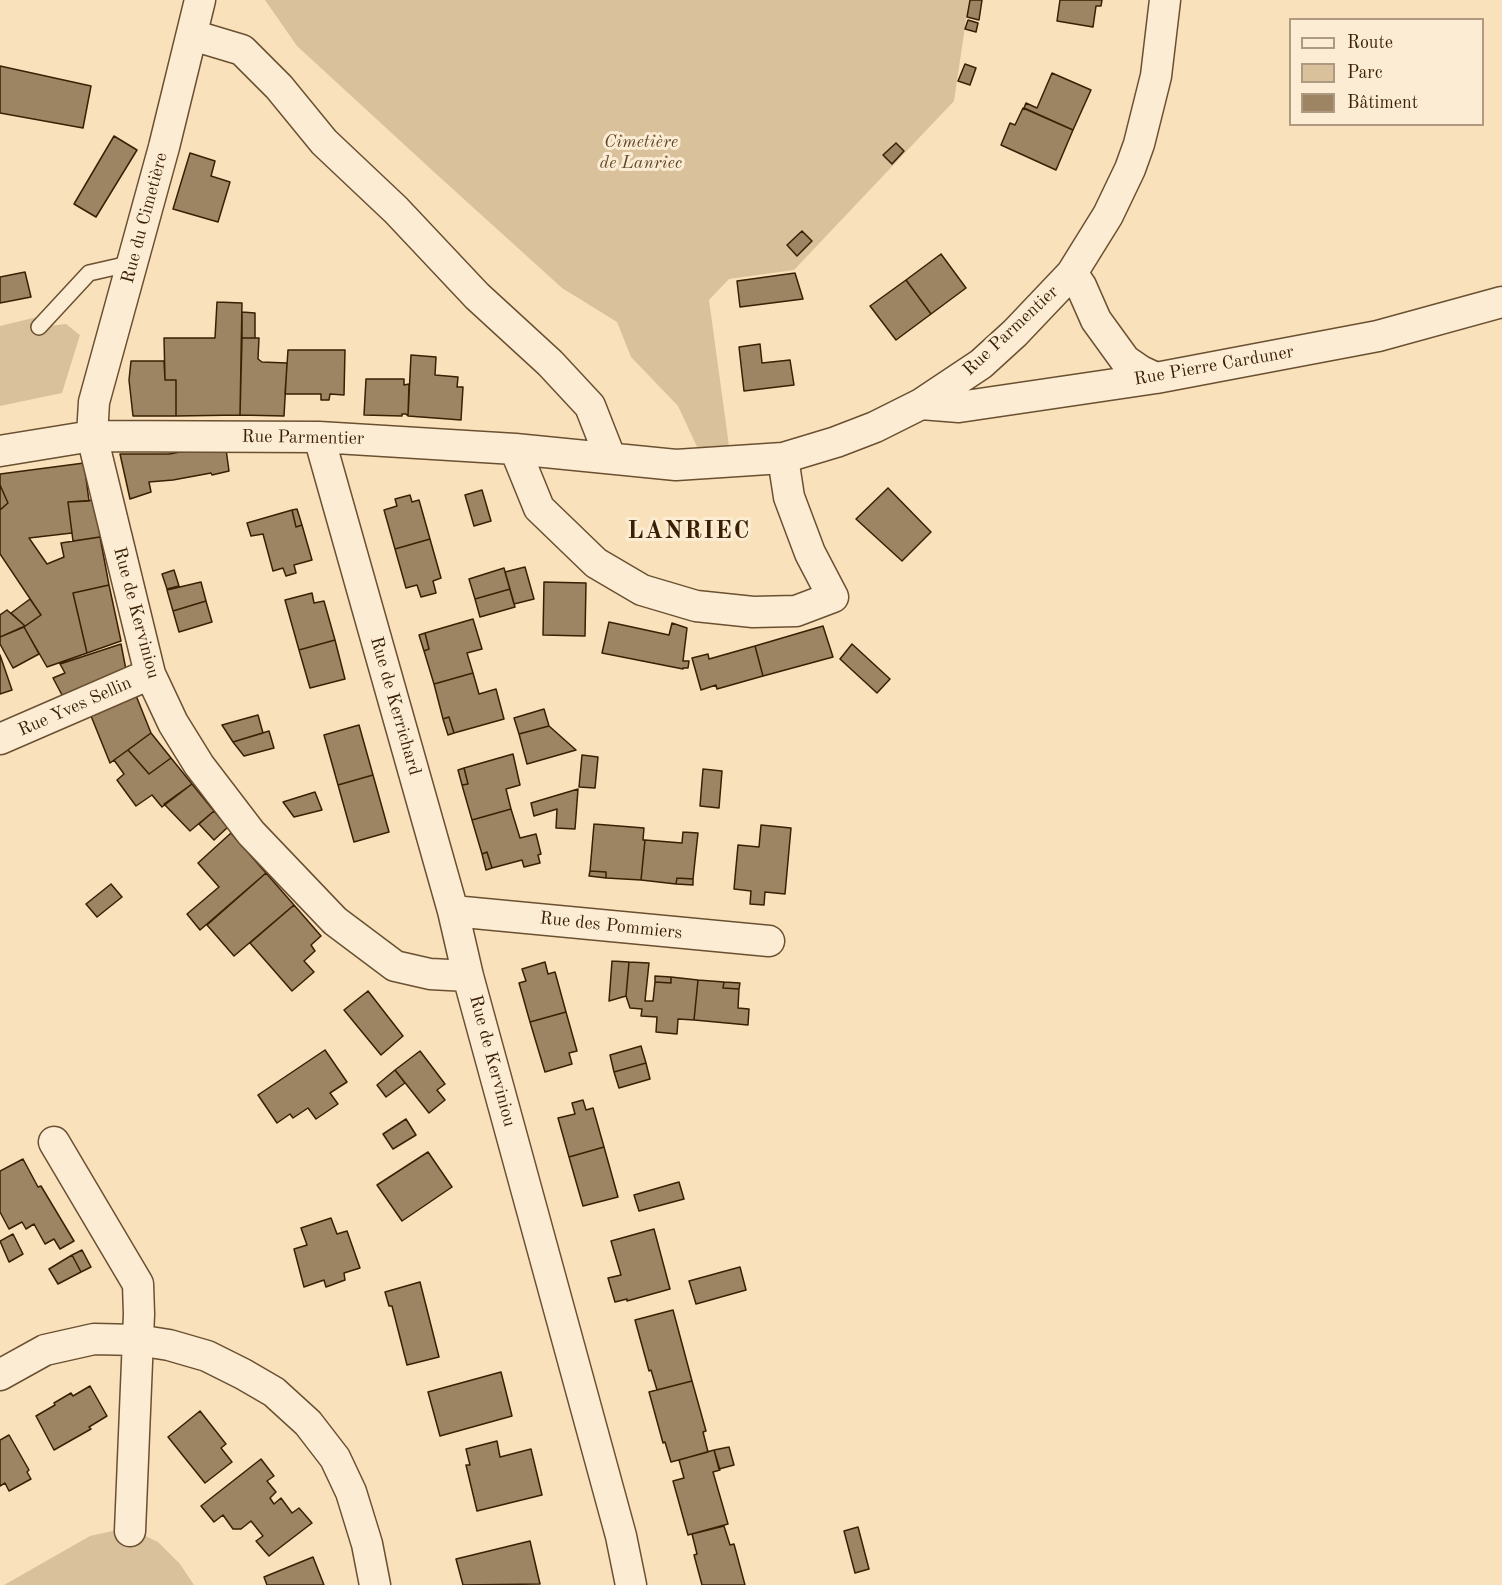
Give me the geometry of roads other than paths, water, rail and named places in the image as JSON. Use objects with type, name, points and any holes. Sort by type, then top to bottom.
[{"type":"street","name":"Rue du Cimetière","points":[[92,436],[94,402],[133,263],[200,0]]},
{"type":"street","name":"Rue Parmentier","points":[[0,451],[92,436],[319,437],[515,449],[676,465],[783,458],[837,442],[875,427],[921,404],[981,364],[1015,333],[1072,273],[1108,215],[1139,144],[1156,76],[1165,0]]},
{"type":"street","points":[[192,35],[242,50],[279,87],[324,142],[396,210],[477,296],[550,363],[590,406],[610,457]]},
{"type":"street","name":"Rue Parmentier","points":[[1072,273],[1081,286],[1096,320],[1125,360],[1156,378]]},
{"type":"street","name":"Rue Pierre Carduner","points":[[921,404],[959,407],[1156,378],[1378,336],[1502,302]]},
{"type":"street","name":"Rue de Kerviniou","points":[[92,436],[150,674],[173,723],[199,765],[251,834],[335,921],[395,966],[430,974],[468,976],[621,1536],[631,1585]]},
{"type":"street","name":"Rue de Kerrichard","points":[[319,437],[453,911],[468,976]]},
{"type":"street","points":[[515,449],[539,508],[596,563],[642,590],[696,606],[753,612],[796,611],[833,597],[810,553],[789,497],[783,458]]},
{"type":"street","name":"Rue Yves Sellin","points":[[0,739],[150,674]]},
{"type":"street","name":"Rue des Pommiers","points":[[453,911],[769,941]]},
{"type":"street","points":[[54,1142],[138,1284],[130,1531]]},
{"type":"street","points":[[0,1375],[45,1350],[94,1339],[137,1340],[169,1345],[207,1356],[243,1374],[274,1392],[308,1423],[335,1458],[351,1492],[367,1544],[375,1585]]},
{"type":"lane","points":[[39,327],[89,273],[133,263]]},
{"type":"district","name":"LANRIEC","points":[[689,532]]},
{"type":"park label","name":"Cimetière de Lanriec","points":[[641,152]]}]
